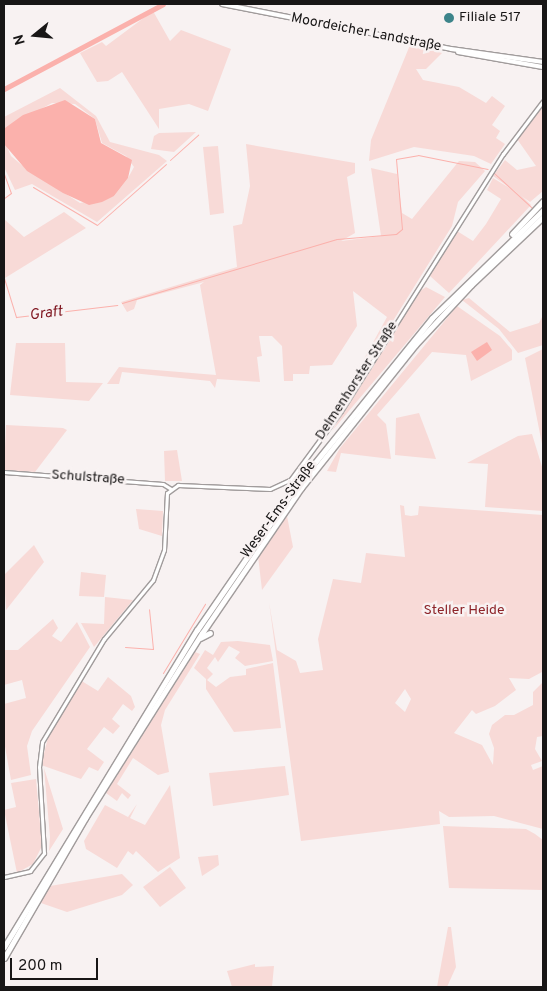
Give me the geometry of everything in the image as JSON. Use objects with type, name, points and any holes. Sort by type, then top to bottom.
[{"type":"highway","points":[[539,213],[543,202]]},
{"type":"highway","name":"Weser-Ems-Straße","points":[[64,848],[202,623],[296,486],[411,341],[501,248],[539,213]]},
{"type":"highway","name":"Weser-Ems-Straße","points":[[64,848],[198,639],[258,550],[409,352],[539,213]]},
{"type":"highway","points":[[256,560],[258,550]]},
{"type":"highway","points":[[198,639],[210,633]]},
{"type":"highway","points":[[4,947],[64,848]]},
{"type":"highway","points":[[4,958],[64,848]]},
{"type":"main road","name":"Moordeicher Landstraße","points":[[222,4],[543,67]]},
{"type":"main road","name":"Moordeicher Landstraße","points":[[451,49],[543,62]]},
{"type":"street","name":"Delmenhorster Straße","points":[[171,489],[184,486],[270,489],[291,478],[341,411],[510,144],[543,101]]},
{"type":"street","name":"Schulstraße","points":[[4,472],[164,484],[171,489]]},
{"type":"street","points":[[4,877],[23,874],[41,859],[46,841],[39,767],[45,735],[104,639],[153,580],[164,550],[166,498],[171,489]]},
{"type":"green space","points":[[153,11],[170,41],[181,30],[231,49],[208,111],[189,104],[159,109],[159,129],[122,72],[108,81],[97,82],[80,53],[102,42],[106,46]]},
{"type":"green space","points":[[410,45],[442,53],[426,69],[416,69],[423,80],[459,87],[486,103],[492,96],[505,106],[492,125],[500,131],[496,138],[505,144],[491,164],[474,156],[414,147],[369,161],[371,140]]},
{"type":"green space","points":[[60,88],[96,116],[110,142],[159,155],[167,161],[97,222],[32,184],[15,190],[4,167],[4,140],[11,156],[24,167],[80,203],[114,196],[128,178],[134,167],[126,156],[102,143],[95,119],[75,104],[52,103],[4,129],[4,117]]},
{"type":"green space","points":[[543,104],[543,191],[530,202],[493,176],[505,160],[517,170],[536,166],[517,139]]},
{"type":"green space","points":[[196,132],[174,152],[151,149],[154,136],[159,133]]},
{"type":"green space","points":[[246,144],[355,163],[355,173],[347,177],[355,233],[341,241],[381,236],[371,168],[397,174],[402,213],[412,219],[459,161],[475,162],[485,171],[458,202],[452,226],[350,390],[347,390],[387,317],[353,291],[357,326],[332,365],[310,366],[309,374],[293,374],[293,381],[284,381],[282,346],[272,336],[259,336],[262,356],[257,357],[260,382],[217,379],[215,388],[210,381],[122,372],[119,384],[107,384],[119,367],[216,375],[200,285],[204,282],[137,300],[134,309],[127,312],[121,302],[237,267],[233,226],[242,224],[250,186]]},
{"type":"green space","points":[[218,146],[224,213],[210,215],[203,147]]},
{"type":"green space","points":[[493,178],[521,195],[531,205],[449,293],[430,276],[457,231],[473,241],[486,224],[501,199],[487,190]]},
{"type":"green space","points":[[64,212],[86,228],[5,278],[4,219],[24,237]]},
{"type":"green space","points":[[426,287],[445,297],[332,431],[416,294]]},
{"type":"green space","points":[[469,298],[510,332],[539,323],[543,315],[543,345],[518,353],[499,329],[462,300]]},
{"type":"green space","points":[[457,306],[500,336],[512,350],[512,360],[471,381],[466,355],[432,352],[377,415],[386,424],[391,459],[341,453],[336,472],[327,471],[340,448]]},
{"type":"green space","points":[[16,343],[65,343],[66,382],[103,383],[89,401],[10,395]]},
{"type":"green space","points":[[543,349],[543,449],[525,358]]},
{"type":"green space","points":[[419,413],[436,459],[395,455],[396,418]]},
{"type":"green space","points":[[6,425],[63,428],[67,430],[35,472],[4,470]]},
{"type":"green space","points":[[532,434],[543,470],[543,511],[485,507],[488,464],[467,463],[518,436]]},
{"type":"green space","points":[[177,450],[182,481],[165,481],[164,451]]},
{"type":"green space","name":"Steller Heide","points":[[400,505],[404,506],[405,515],[411,516],[418,515],[419,506],[543,515],[543,676],[542,672],[529,679],[509,678],[516,690],[495,706],[476,714],[472,710],[454,733],[482,745],[493,765],[494,748],[489,734],[492,725],[505,715],[514,715],[533,705],[533,692],[543,682],[543,736],[537,737],[535,749],[542,761],[531,765],[533,770],[543,766],[543,829],[494,816],[449,817],[439,811],[440,824],[301,841],[269,602],[277,650],[296,661],[300,673],[323,670],[318,639],[333,579],[361,583],[366,553],[405,557]],"holes":[[[405,689],[411,699],[405,712],[395,703]]]},
{"type":"green space","points":[[136,509],[163,511],[162,536],[139,529]]},
{"type":"green space","points":[[287,516],[293,547],[262,590],[258,556]]},
{"type":"green space","points":[[34,545],[44,562],[6,610],[4,575]]},
{"type":"green space","points":[[81,572],[106,575],[104,597],[79,596]]},
{"type":"green space","points":[[105,597],[133,600],[94,647],[81,623],[104,624]]},
{"type":"green space","points":[[53,619],[58,628],[52,636],[61,642],[77,622],[90,647],[32,731],[27,746],[31,775],[11,780],[4,741],[4,704],[26,698],[22,680],[4,685],[4,650],[18,650]]},
{"type":"green space","points":[[238,641],[270,645],[273,661],[245,666],[235,658],[240,652],[229,646],[218,662],[215,657],[207,668],[213,674],[207,680],[216,687],[230,677],[246,675],[246,669],[273,663],[281,728],[234,732],[206,689],[206,679],[194,668],[205,650],[213,655],[221,642]]},
{"type":"green space","points":[[195,652],[200,654],[165,710],[161,725],[169,772],[158,775],[133,758],[117,784],[131,795],[128,799],[122,793],[117,801],[106,793]]},
{"type":"green space","points":[[108,677],[131,696],[135,707],[132,711],[123,704],[112,719],[120,726],[113,734],[104,727],[87,749],[104,762],[98,771],[89,767],[81,779],[41,765],[51,726],[80,680],[98,691]]},
{"type":"green space","points":[[285,766],[289,795],[213,806],[209,773]]},
{"type":"green space","points":[[44,768],[63,829],[49,851],[50,837]]},
{"type":"green space","points":[[36,779],[42,846],[33,864],[17,873],[4,810],[16,807],[11,783]]},
{"type":"green space","points":[[170,785],[180,858],[158,872],[136,851],[133,855],[128,851],[117,868],[86,849],[84,841],[105,805],[128,817],[137,804],[130,818],[145,825]]},
{"type":"green space","points":[[443,826],[526,829],[535,834],[543,840],[543,890],[449,888]]},
{"type":"green space","points":[[218,855],[219,865],[202,876],[198,857]]},
{"type":"green space","points":[[170,867],[186,888],[160,907],[143,887]]},
{"type":"green space","points":[[122,874],[133,885],[122,895],[67,912],[41,903],[50,886]]},
{"type":"green space","points":[[448,927],[451,927],[456,967],[447,987],[437,987]]},
{"type":"green space","points":[[255,964],[255,967],[274,966],[272,987],[232,987],[227,971]]},
{"type":"shaded area","points":[[65,100],[95,119],[101,143],[132,160],[128,178],[114,196],[102,202],[89,205],[63,193],[27,171],[4,144],[5,128],[23,115]]},
{"type":"shaded area","points":[[487,342],[492,350],[477,361],[471,352]]},
{"type":"waterway","points":[[4,89],[163,4]]},
{"type":"waterway","points":[[170,160],[198,135]]},
{"type":"waterway","points":[[122,303],[337,239],[396,234],[402,229],[396,159],[418,155],[488,169]]},
{"type":"waterway","points":[[33,187],[97,225],[166,164]]},
{"type":"waterway","points":[[494,173],[532,208]]},
{"type":"waterway","points":[[4,174],[11,193],[4,198]]},
{"type":"waterway","name":"Graft","points":[[4,278],[16,317],[117,305]]},
{"type":"waterway","points":[[163,673],[205,604]]},
{"type":"waterway","points":[[125,647],[153,649],[149,609]]},
{"type":"place","name":"Filiale 517","points":[[449,18]]}]
